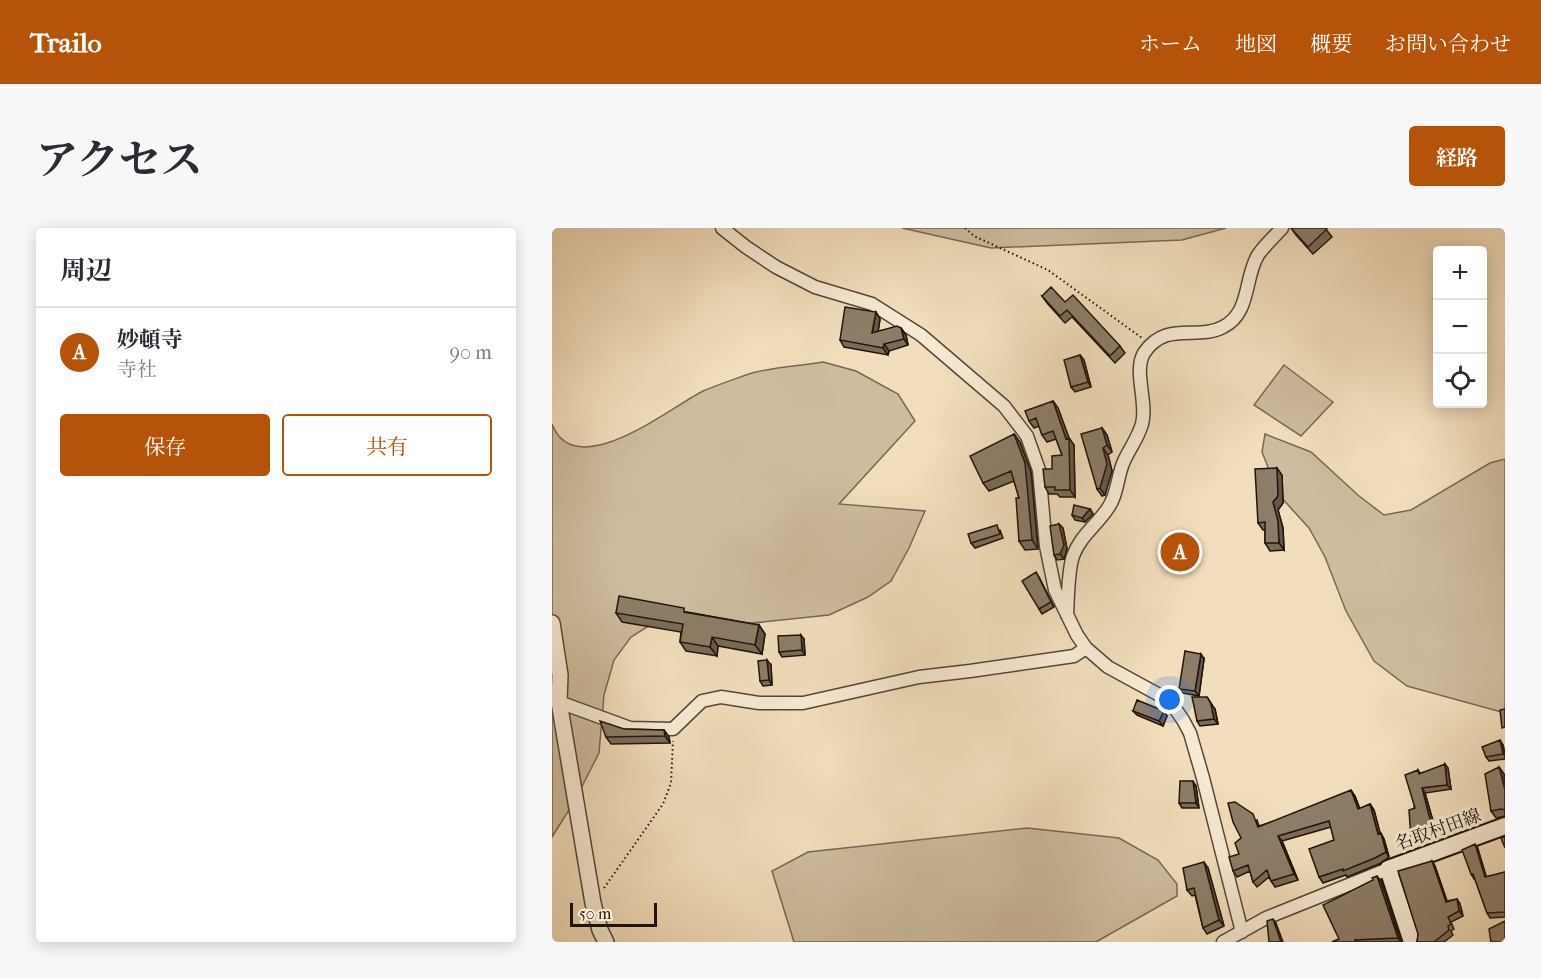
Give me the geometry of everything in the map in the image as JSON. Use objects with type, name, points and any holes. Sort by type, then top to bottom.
[{"type":"main road","name":"名取村田線","points":[[1412,942],[1388,869],[1505,826]]},
{"type":"street","points":[[722,228],[754,252],[796,277],[815,287],[872,304],[921,335],[1004,406],[1027,435],[1039,470],[1048,557],[1055,590],[1086,648],[1108,667],[1163,697],[1183,720],[1190,733],[1203,778],[1242,932]]},
{"type":"street","points":[[1067,616],[1073,556],[1082,538],[1109,508],[1116,492],[1123,462],[1136,441],[1143,422],[1144,406],[1140,367],[1143,355],[1151,345],[1164,336],[1179,332],[1205,333],[1224,327],[1242,308],[1258,256],[1282,228]]},
{"type":"street","points":[[552,623],[560,675],[556,698],[593,903],[600,930],[606,942]]},
{"type":"street","points":[[556,698],[630,728],[673,729],[702,701],[721,697],[759,703],[802,703],[919,676],[1074,656],[1086,648]]},
{"type":"street","points":[[1223,942],[1295,906],[1388,869]]},
{"type":"path","points":[[965,228],[974,236],[1048,270],[1151,345]]},
{"type":"path","points":[[593,903],[663,804],[671,783],[673,729]]},
{"type":"shaded area","points":[[902,228],[1226,228],[1182,240],[991,248]]},
{"type":"shaded area","points":[[823,362],[856,371],[898,394],[915,421],[839,504],[925,511],[891,581],[868,597],[829,615],[725,626],[658,620],[631,637],[614,660],[604,695],[599,753],[574,802],[552,837],[552,424],[564,441],[581,447],[601,445],[647,425],[703,391],[719,385],[764,370]]},
{"type":"shaded area","points":[[1284,365],[1333,402],[1301,436],[1254,405]]},
{"type":"shaded area","points":[[1265,434],[1311,452],[1359,496],[1384,515],[1411,510],[1490,463],[1505,459],[1505,713],[1407,686],[1374,661],[1346,611],[1325,557],[1309,528],[1279,495],[1262,452]]},
{"type":"shaded area","points":[[1027,828],[1119,838],[1158,860],[1177,884],[1177,896],[1096,942],[794,942],[772,871],[808,852]]},
{"type":"building","points":[[1291,228],[1325,228],[1327,229],[1308,247]]},
{"type":"building","points":[[1051,287],[1065,302],[1073,295],[1120,346],[1110,356],[1067,310],[1060,316],[1042,296]]},
{"type":"building","points":[[845,307],[876,312],[872,333],[897,326],[901,328],[904,339],[884,344],[883,348],[840,340]]},
{"type":"building","points":[[1080,355],[1088,382],[1071,387],[1064,360]]},
{"type":"building","points":[[1053,401],[1066,439],[1069,438],[1070,490],[1045,487],[1043,469],[1052,469],[1052,456],[1062,455],[1053,431],[1042,435],[1036,418],[1029,421],[1025,411]]},
{"type":"building","points":[[1102,428],[1107,445],[1103,448],[1107,464],[1100,488],[1097,489],[1081,434]]},
{"type":"building","points":[[1014,434],[1025,463],[1032,540],[1019,541],[1016,498],[1019,498],[1011,471],[983,483],[970,456]]},
{"type":"building","points":[[1277,468],[1278,496],[1273,502],[1278,521],[1279,543],[1265,543],[1265,522],[1258,523],[1255,469]]},
{"type":"building","points":[[1074,505],[1090,509],[1082,518],[1072,515]]},
{"type":"building","points":[[1059,524],[1064,545],[1060,554],[1054,555],[1050,526]]},
{"type":"building","points":[[997,525],[1000,534],[971,543],[968,534]]},
{"type":"building","points":[[1036,572],[1051,602],[1039,609],[1022,581]]},
{"type":"building","points":[[619,596],[684,608],[684,612],[759,625],[755,645],[712,637],[710,647],[680,642],[683,624],[616,613]]},
{"type":"building","points":[[801,635],[802,650],[779,652],[778,636]]},
{"type":"building","points":[[1185,651],[1201,654],[1195,691],[1179,689]]},
{"type":"building","points":[[767,660],[769,680],[760,681],[758,661]]},
{"type":"building","points":[[1192,697],[1207,697],[1214,719],[1197,721]]},
{"type":"building","points":[[1137,700],[1164,711],[1159,721],[1133,711]]},
{"type":"building","points":[[1505,709],[1505,727],[1502,728],[1500,710]]},
{"type":"building","points":[[600,721],[624,729],[664,730],[665,736],[606,737]]},
{"type":"building","points":[[1500,740],[1503,754],[1486,757],[1482,747]]},
{"type":"building","points":[[1445,764],[1447,785],[1422,788],[1433,831],[1411,839],[1409,810],[1415,808],[1405,775],[1418,770],[1419,774]]},
{"type":"building","points":[[1499,767],[1505,790],[1505,810],[1491,811],[1485,774]]},
{"type":"building","points":[[1180,781],[1193,781],[1196,803],[1179,803]]},
{"type":"building","points":[[1351,790],[1358,809],[1370,804],[1378,834],[1381,833],[1386,852],[1343,871],[1343,869],[1319,877],[1309,849],[1334,840],[1329,821],[1278,836],[1294,874],[1271,881],[1267,870],[1253,882],[1248,865],[1233,871],[1229,857],[1239,854],[1235,843],[1241,838],[1233,822],[1228,803],[1235,802],[1253,814],[1258,827]]},
{"type":"building","points":[[1475,844],[1485,877],[1505,872],[1505,912],[1487,913],[1462,850]]},
{"type":"building","points":[[1432,861],[1446,902],[1457,899],[1459,911],[1448,917],[1451,924],[1448,926],[1449,930],[1434,942],[1417,942],[1418,934],[1398,871]]},
{"type":"building","points":[[1204,862],[1219,920],[1203,928],[1194,888],[1187,890],[1183,868]]},
{"type":"building","points":[[1377,876],[1398,938],[1332,942],[1339,939],[1323,905]]},
{"type":"building","points":[[1273,919],[1281,942],[1269,942],[1267,921]]},
{"type":"building","points":[[1505,921],[1505,942],[1491,942],[1489,929]]},
{"type":"place","name":"妙頓寺","points":[[1180,552]]}]
